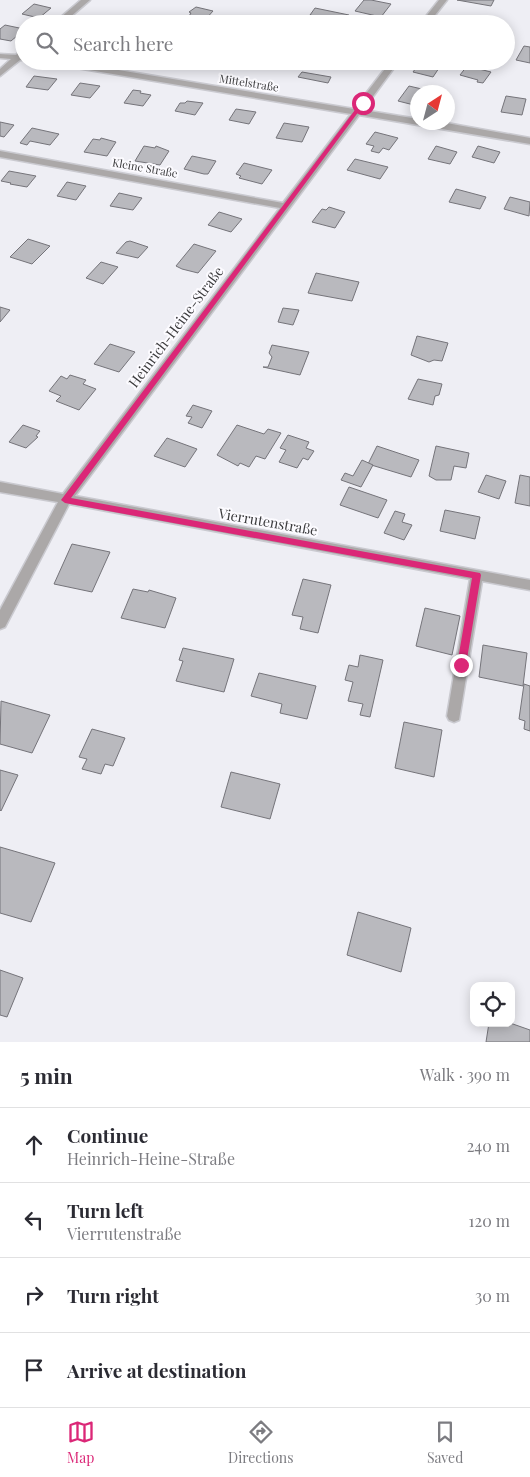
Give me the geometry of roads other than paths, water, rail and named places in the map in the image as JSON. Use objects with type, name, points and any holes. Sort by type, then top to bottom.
[{"type":"street","points":[[68,15],[86,0]]},
{"type":"street","points":[[431,15],[443,0]]},
{"type":"street","points":[[0,56],[15,56]]},
{"type":"street","points":[[0,73],[15,61]]},
{"type":"street","name":"Mittelstraße","points":[[102,70],[410,121]]},
{"type":"street","name":"Heinrich-Heine-Straße","points":[[0,623],[65,500],[388,70]]},
{"type":"street","points":[[455,128],[530,141]]},
{"type":"street","name":"Kleine Straße","points":[[0,154],[286,206]]},
{"type":"street","name":"Vierrutenstraße","points":[[0,487],[530,585]]},
{"type":"street","points":[[454,716],[477,575]]}]
